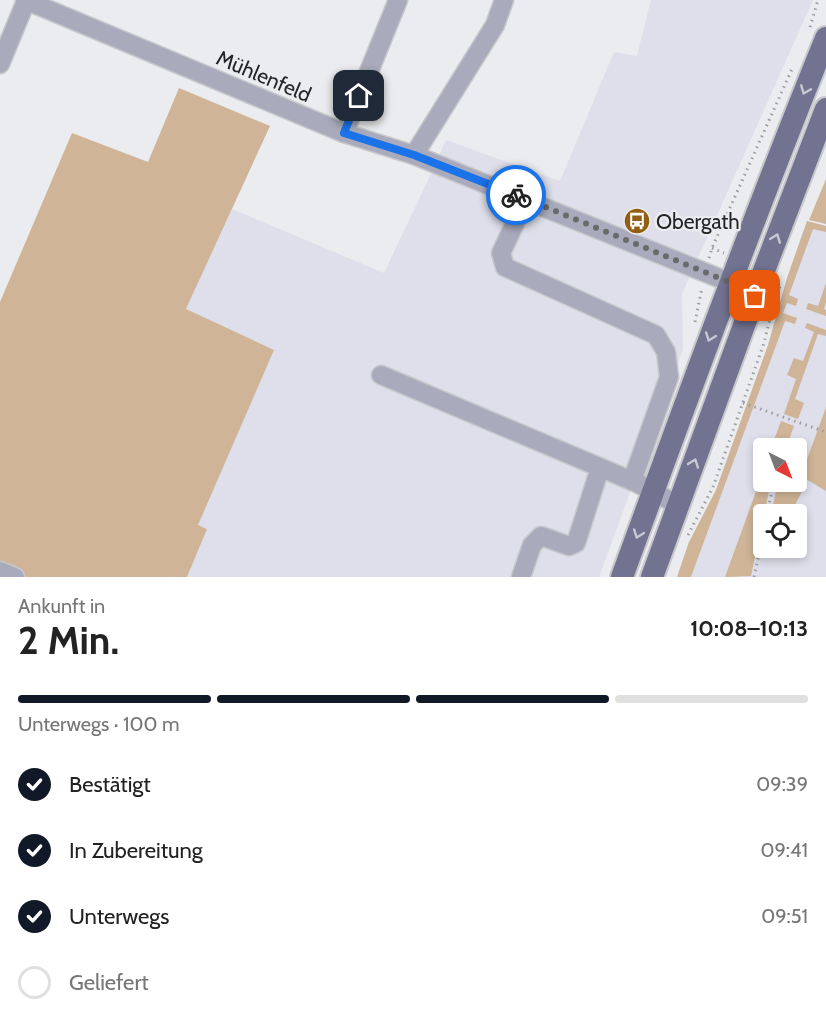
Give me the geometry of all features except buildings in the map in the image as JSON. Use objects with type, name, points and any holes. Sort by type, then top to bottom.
[{"type":"main road","points":[[622,577],[784,142],[818,34]]},
{"type":"main road","points":[[652,577],[826,109]]},
{"type":"street","points":[[0,64],[25,0]]},
{"type":"street","name":"Mühlenfeld","points":[[25,0],[344,133],[414,155],[756,293]]},
{"type":"street","points":[[344,133],[398,0]]},
{"type":"street","points":[[414,155],[495,25],[504,0]]},
{"type":"street","points":[[526,200],[501,253],[505,267],[656,335],[666,352],[669,377],[632,481]]},
{"type":"street","points":[[381,375],[632,481],[678,505]]},
{"type":"street","points":[[521,577],[532,544],[541,536],[569,546],[576,543],[600,468]]},
{"type":"street","points":[[0,571],[15,577]]},
{"type":"path","points":[[818,0],[818,34]]},
{"type":"path","points":[[712,248],[795,63]]},
{"type":"path","points":[[685,542],[713,487],[764,343],[783,275]]},
{"type":"path","points":[[742,403],[826,432]]},
{"type":"path","points":[[754,577],[758,558]]},
{"type":"shaded area","points":[[651,0],[813,0],[682,294],[683,349],[599,577],[187,577],[207,529],[198,525],[186,309],[232,209],[384,273],[446,140],[560,181],[614,52],[637,56]]},
{"type":"shaded area","points":[[179,88],[270,126],[186,309],[274,350],[198,525],[207,529],[187,577],[26,577],[0,567],[0,302],[72,133],[148,162]]},
{"type":"shaded area","points":[[826,179],[826,224],[809,220]]},
{"type":"shaded area","points":[[807,221],[826,226],[826,407],[807,460],[807,438],[753,438],[753,492],[807,492],[807,473],[826,483],[826,577],[677,577],[689,542],[716,490],[768,345],[787,278]]},
{"type":"shaded area","points":[[807,221],[826,226],[826,232],[813,229],[789,295],[798,299],[796,306],[787,303],[783,313],[797,318],[795,324],[785,321],[691,577],[677,577],[689,542],[716,490],[768,345],[787,278]]},
{"type":"shaded area","points":[[826,283],[824,309],[826,316],[806,309],[808,303],[818,306]]},
{"type":"shaded area","points":[[807,323],[826,330],[826,336],[818,334],[795,399],[804,403],[798,419],[784,414],[796,379],[787,375],[794,358],[803,361],[814,332],[805,328]]},
{"type":"shaded area","points":[[826,407],[826,491],[807,480],[807,459]]},
{"type":"shaded area","points":[[781,421],[794,426],[790,438],[775,438]]},
{"type":"shaded area","points":[[756,492],[769,492],[766,504],[753,504],[753,558],[755,558],[751,576],[725,577]]},
{"type":"shaded area","points":[[776,492],[802,492],[795,504],[773,504]]},
{"type":"way so far","points":[[516,195],[756,293],[755,296]]},
{"type":"place","name":"Obergath","points":[[637,221]]},
{"type":"route","points":[[359,96],[344,133],[414,155],[516,195]]}]
